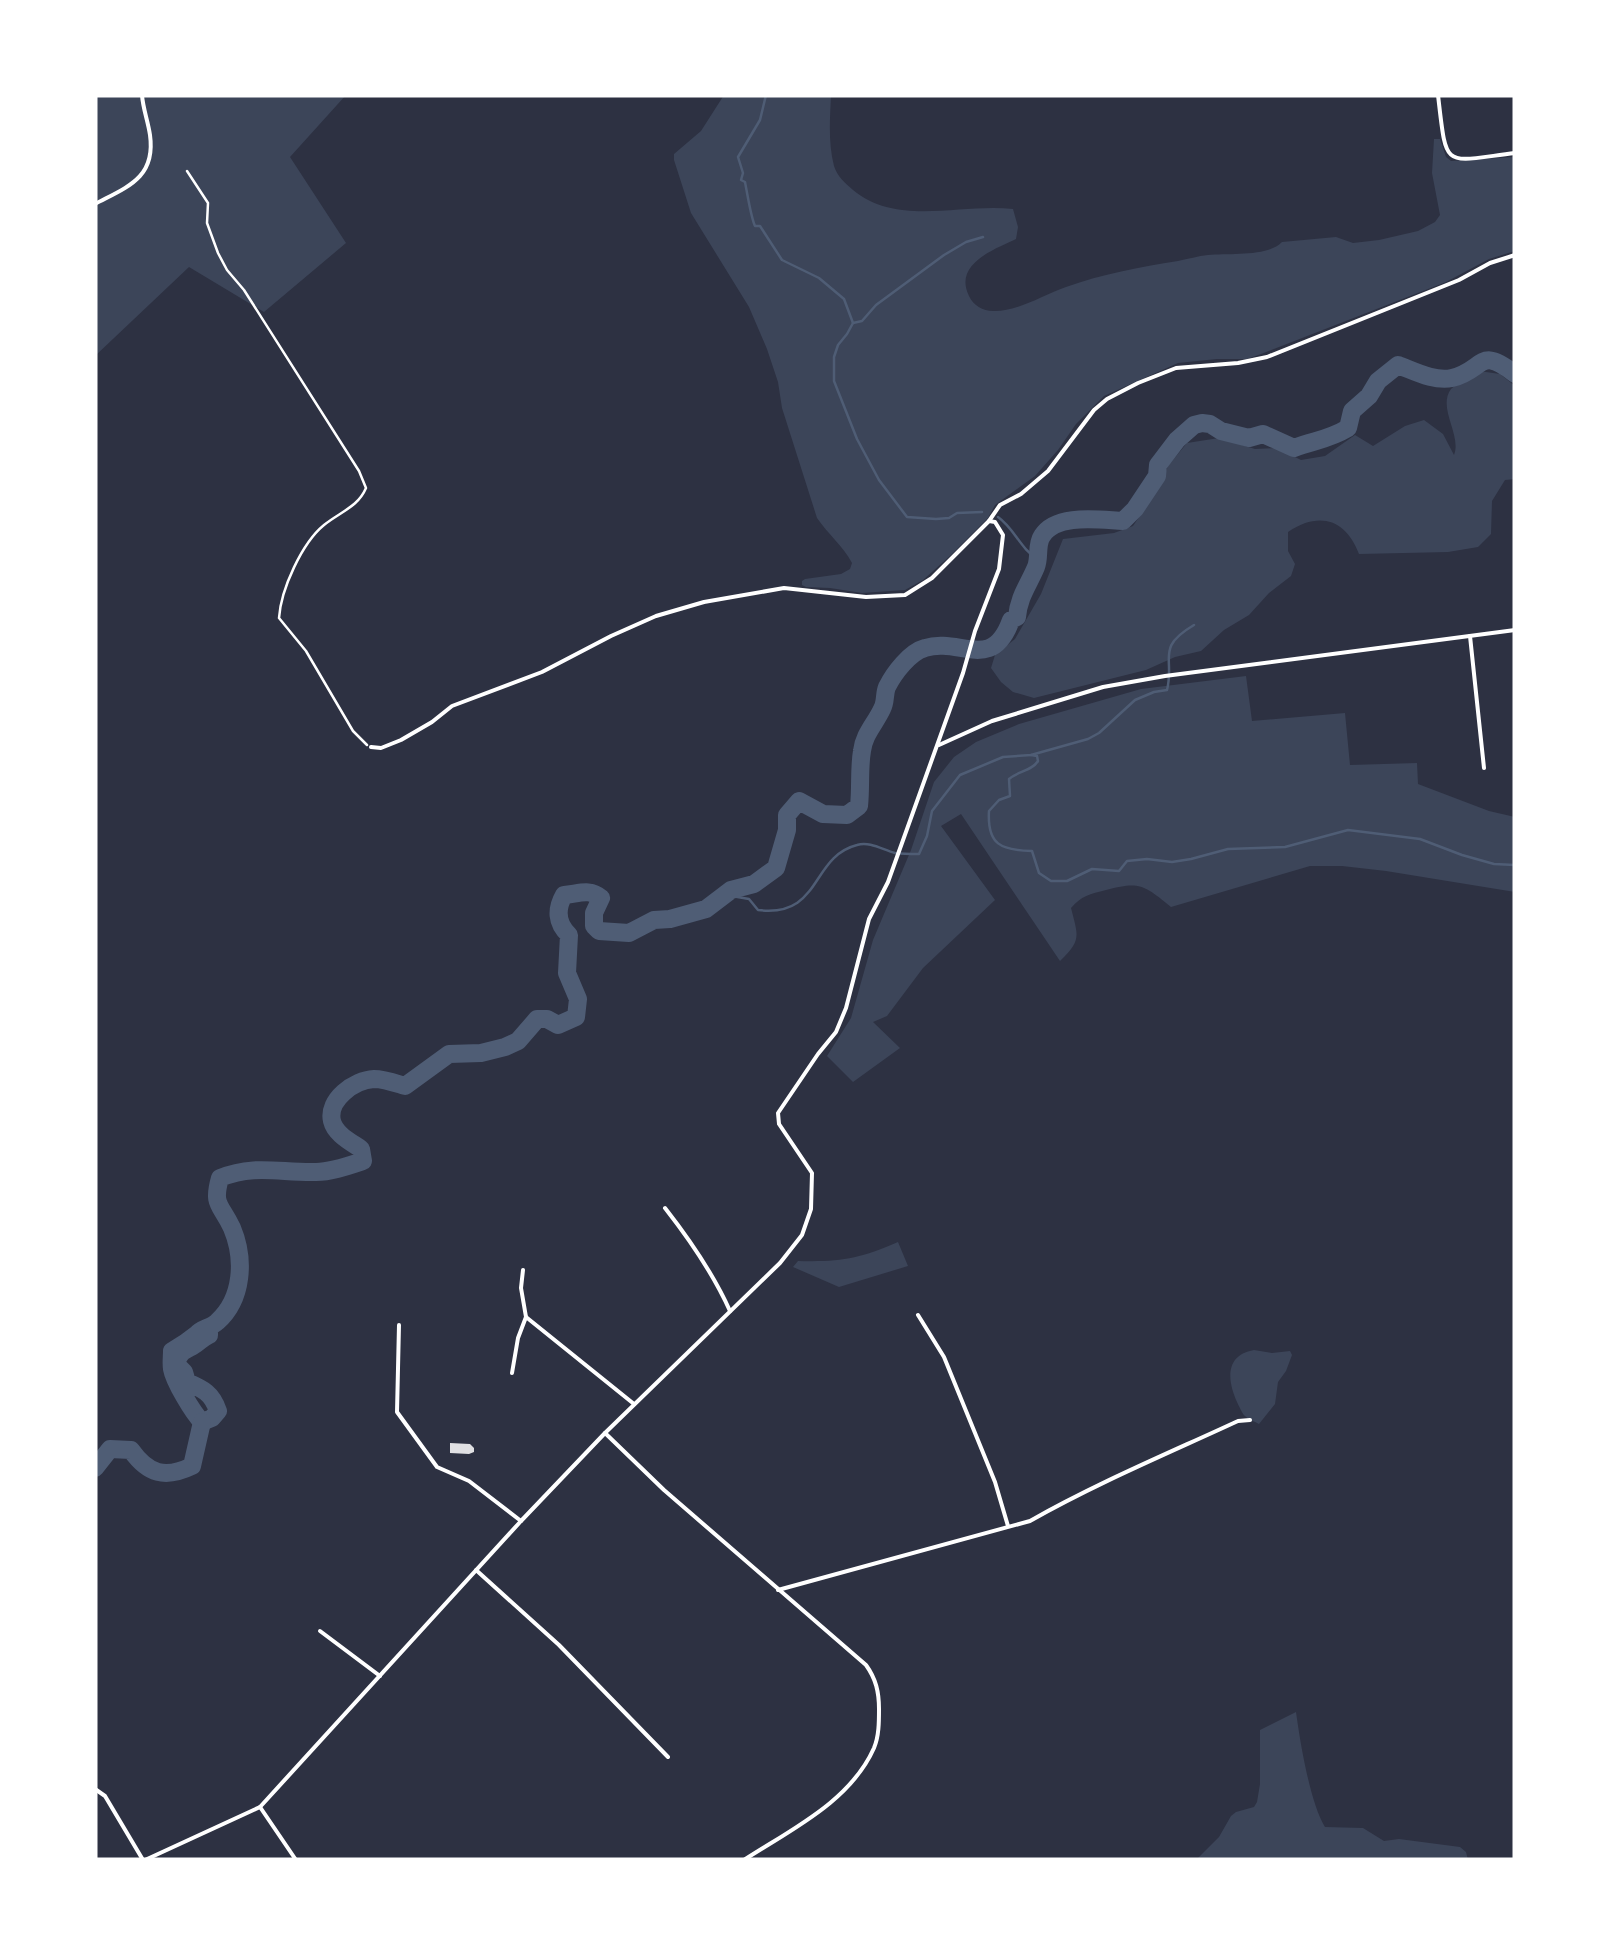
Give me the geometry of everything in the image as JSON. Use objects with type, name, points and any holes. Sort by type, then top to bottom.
[{"type":"street","points":[[95,204],[144,174],[150,144],[142,95]]},
{"type":"street","points":[[1438,95],[1444,144],[1452,157],[1460,160],[1515,153]]},
{"type":"street","points":[[371,746],[381,748],[401,740],[452,706],[542,672],[656,616],[704,602],[784,588],[866,597],[905,595],[932,578],[989,522],[1000,505],[1021,494],[1048,471],[1094,410],[1107,399],[1176,368],[1238,364],[1267,357],[1458,280],[1490,262],[1515,255]]},
{"type":"street","points":[[95,1788],[105,1796],[144,1860],[260,1807],[521,1521],[634,1404],[780,1263],[802,1235],[810,1209],[812,1173],[779,1124],[778,1113],[836,1032],[846,1008],[869,919],[938,746],[998,569],[1003,535],[996,522],[989,522]]},
{"type":"street","points":[[938,746],[992,721],[1103,687],[1515,630]]},
{"type":"street","points":[[1470,636],[1484,768]]},
{"type":"street","points":[[665,1208],[693,1244],[730,1311]]},
{"type":"street","points":[[512,1373],[526,1316],[522,1270]]},
{"type":"street","points":[[918,1315],[944,1356],[995,1482],[1008,1527]]},
{"type":"street","points":[[526,1316],[634,1404]]},
{"type":"street","points":[[400,1325],[398,1412],[436,1467],[469,1481],[521,1521]]},
{"type":"street","points":[[778,1590],[1030,1521],[1238,1421],[1250,1420]]},
{"type":"street","points":[[605,1433],[664,1490],[866,1665],[874,1677],[879,1695],[879,1726],[875,1746],[865,1764],[836,1800],[744,1860]]},
{"type":"street","points":[[476,1570],[560,1644],[668,1757]]},
{"type":"street","points":[[320,1631],[380,1676]]},
{"type":"street","points":[[260,1807],[296,1860]]},
{"type":"path","points":[[187,172],[208,203],[207,224],[227,270],[244,290],[366,488],[360,501],[320,528],[298,556],[280,600],[279,618],[306,651],[353,731],[371,746]]},
{"type":"shaded area","points":[[95,95],[346,95],[290,157],[346,243],[264,312],[189,267],[95,356]]},
{"type":"shaded area","points":[[724,95],[831,95],[834,166],[847,185],[870,201],[909,211],[1013,209],[1018,227],[1016,239],[979,259],[967,275],[971,299],[989,311],[1011,309],[1107,275],[1200,256],[1258,252],[1282,242],[1336,237],[1353,243],[1418,231],[1440,215],[1432,173],[1434,139],[1440,139],[1451,161],[1515,157],[1515,251],[1247,359],[1178,363],[1104,396],[1035,476],[995,505],[988,518],[951,555],[905,590],[862,593],[806,587],[802,585],[805,579],[841,574],[852,563],[817,518],[767,349],[749,307],[691,213],[674,160],[674,154],[701,131]]},
{"type":"shaded area","points":[[1479,371],[1500,374],[1515,386],[1515,479],[1505,480],[1492,501],[1491,534],[1478,547],[1448,552],[1359,554],[1339,526],[1310,522],[1288,532],[1288,551],[1295,564],[1291,576],[1249,615],[1201,651],[1146,670],[1034,698],[1013,692],[991,668],[995,655],[1015,639],[1041,594],[1063,539],[1114,533],[1133,526],[1160,486],[1168,466],[1187,443],[1219,438],[1255,449],[1277,448],[1301,460],[1325,456],[1355,435],[1373,446],[1405,426],[1424,420],[1443,434],[1454,455],[1447,396],[1454,386]]},
{"type":"shaded area","points":[[1246,676],[1252,721],[1345,713],[1350,765],[1417,763],[1418,784],[1515,817],[1515,892],[1342,866],[1310,866],[1171,907],[1148,890],[1127,886],[1091,894],[1071,908],[1076,937],[1060,961],[961,814],[941,826],[995,900],[923,968],[887,1016],[873,1022],[900,1048],[853,1082],[827,1056],[851,1018],[873,940],[911,850],[934,782],[954,757],[976,742],[1019,724],[1141,689]]},
{"type":"shaded area","points":[[898,1242],[908,1266],[839,1287],[793,1267],[798,1261],[849,1258]]},
{"type":"shaded area","points":[[1254,1350],[1290,1351],[1292,1355],[1278,1382],[1275,1404],[1259,1424],[1243,1414],[1230,1377],[1238,1357]]},
{"type":"shaded area","points":[[1296,1712],[1310,1788],[1325,1827],[1363,1828],[1384,1841],[1399,1839],[1460,1847],[1468,1860],[1196,1860],[1219,1837],[1231,1816],[1257,1802],[1260,1730]]},
{"type":"building","points":[[450,1443],[470,1444],[474,1452],[450,1453]]},
{"type":"waterway","points":[[766,95],[760,120],[738,157],[741,180],[745,182],[755,226],[760,226],[782,260],[819,278],[844,299],[853,323],[834,357],[834,381],[857,439],[879,480],[907,517],[936,519],[982,512]]},
{"type":"waterway","points":[[853,323],[862,321],[876,305],[944,255],[983,237]]},
{"type":"waterway","points":[[209,1327],[209,1335],[182,1352],[176,1364],[187,1382],[206,1392],[216,1405],[218,1411],[202,1422],[176,1381],[172,1351],[201,1330],[217,1322],[237,1290],[239,1253],[232,1228],[217,1200],[220,1178],[256,1170],[322,1172],[363,1161],[361,1149],[340,1134],[332,1121],[334,1106],[351,1087],[374,1079],[405,1086],[449,1054],[505,1047],[518,1041],[537,1019],[558,1025],[576,1017],[578,999],[567,973],[569,935],[559,916],[564,895],[597,895],[601,898],[594,913],[594,926],[599,931],[629,933],[654,920],[706,909],[731,890],[754,884],[776,868],[787,830],[787,815],[799,801],[823,814],[847,815],[859,806],[863,745],[894,676],[908,658],[925,648],[974,650],[994,645],[1017,617],[1037,563],[1040,540],[1049,529],[1068,521],[1123,521],[1157,476],[1158,465],[1194,425],[1210,424],[1249,438],[1263,434],[1294,448],[1348,428],[1352,411],[1398,365],[1445,379],[1488,360],[1515,374]]},
{"type":"waterway","points":[[998,517],[1039,560]]},
{"type":"waterway","points":[[726,895],[749,899],[758,910],[779,910],[805,896],[831,861],[857,845],[919,854],[932,811],[960,775],[1003,757],[1031,755],[1088,739],[1135,700],[1167,690],[1170,647],[1194,625]]},
{"type":"waterway","points":[[1031,755],[1037,756],[1038,761],[1009,779],[1010,796],[999,800],[989,811],[989,822],[998,843],[1032,851],[1039,873],[1051,881],[1067,881],[1092,869],[1119,871],[1127,861],[1172,862],[1228,849],[1285,847],[1348,830],[1420,839],[1494,864],[1515,865]]},
{"type":"waterway","points":[[95,1468],[110,1449],[131,1450],[158,1472],[192,1466],[202,1422]]}]
